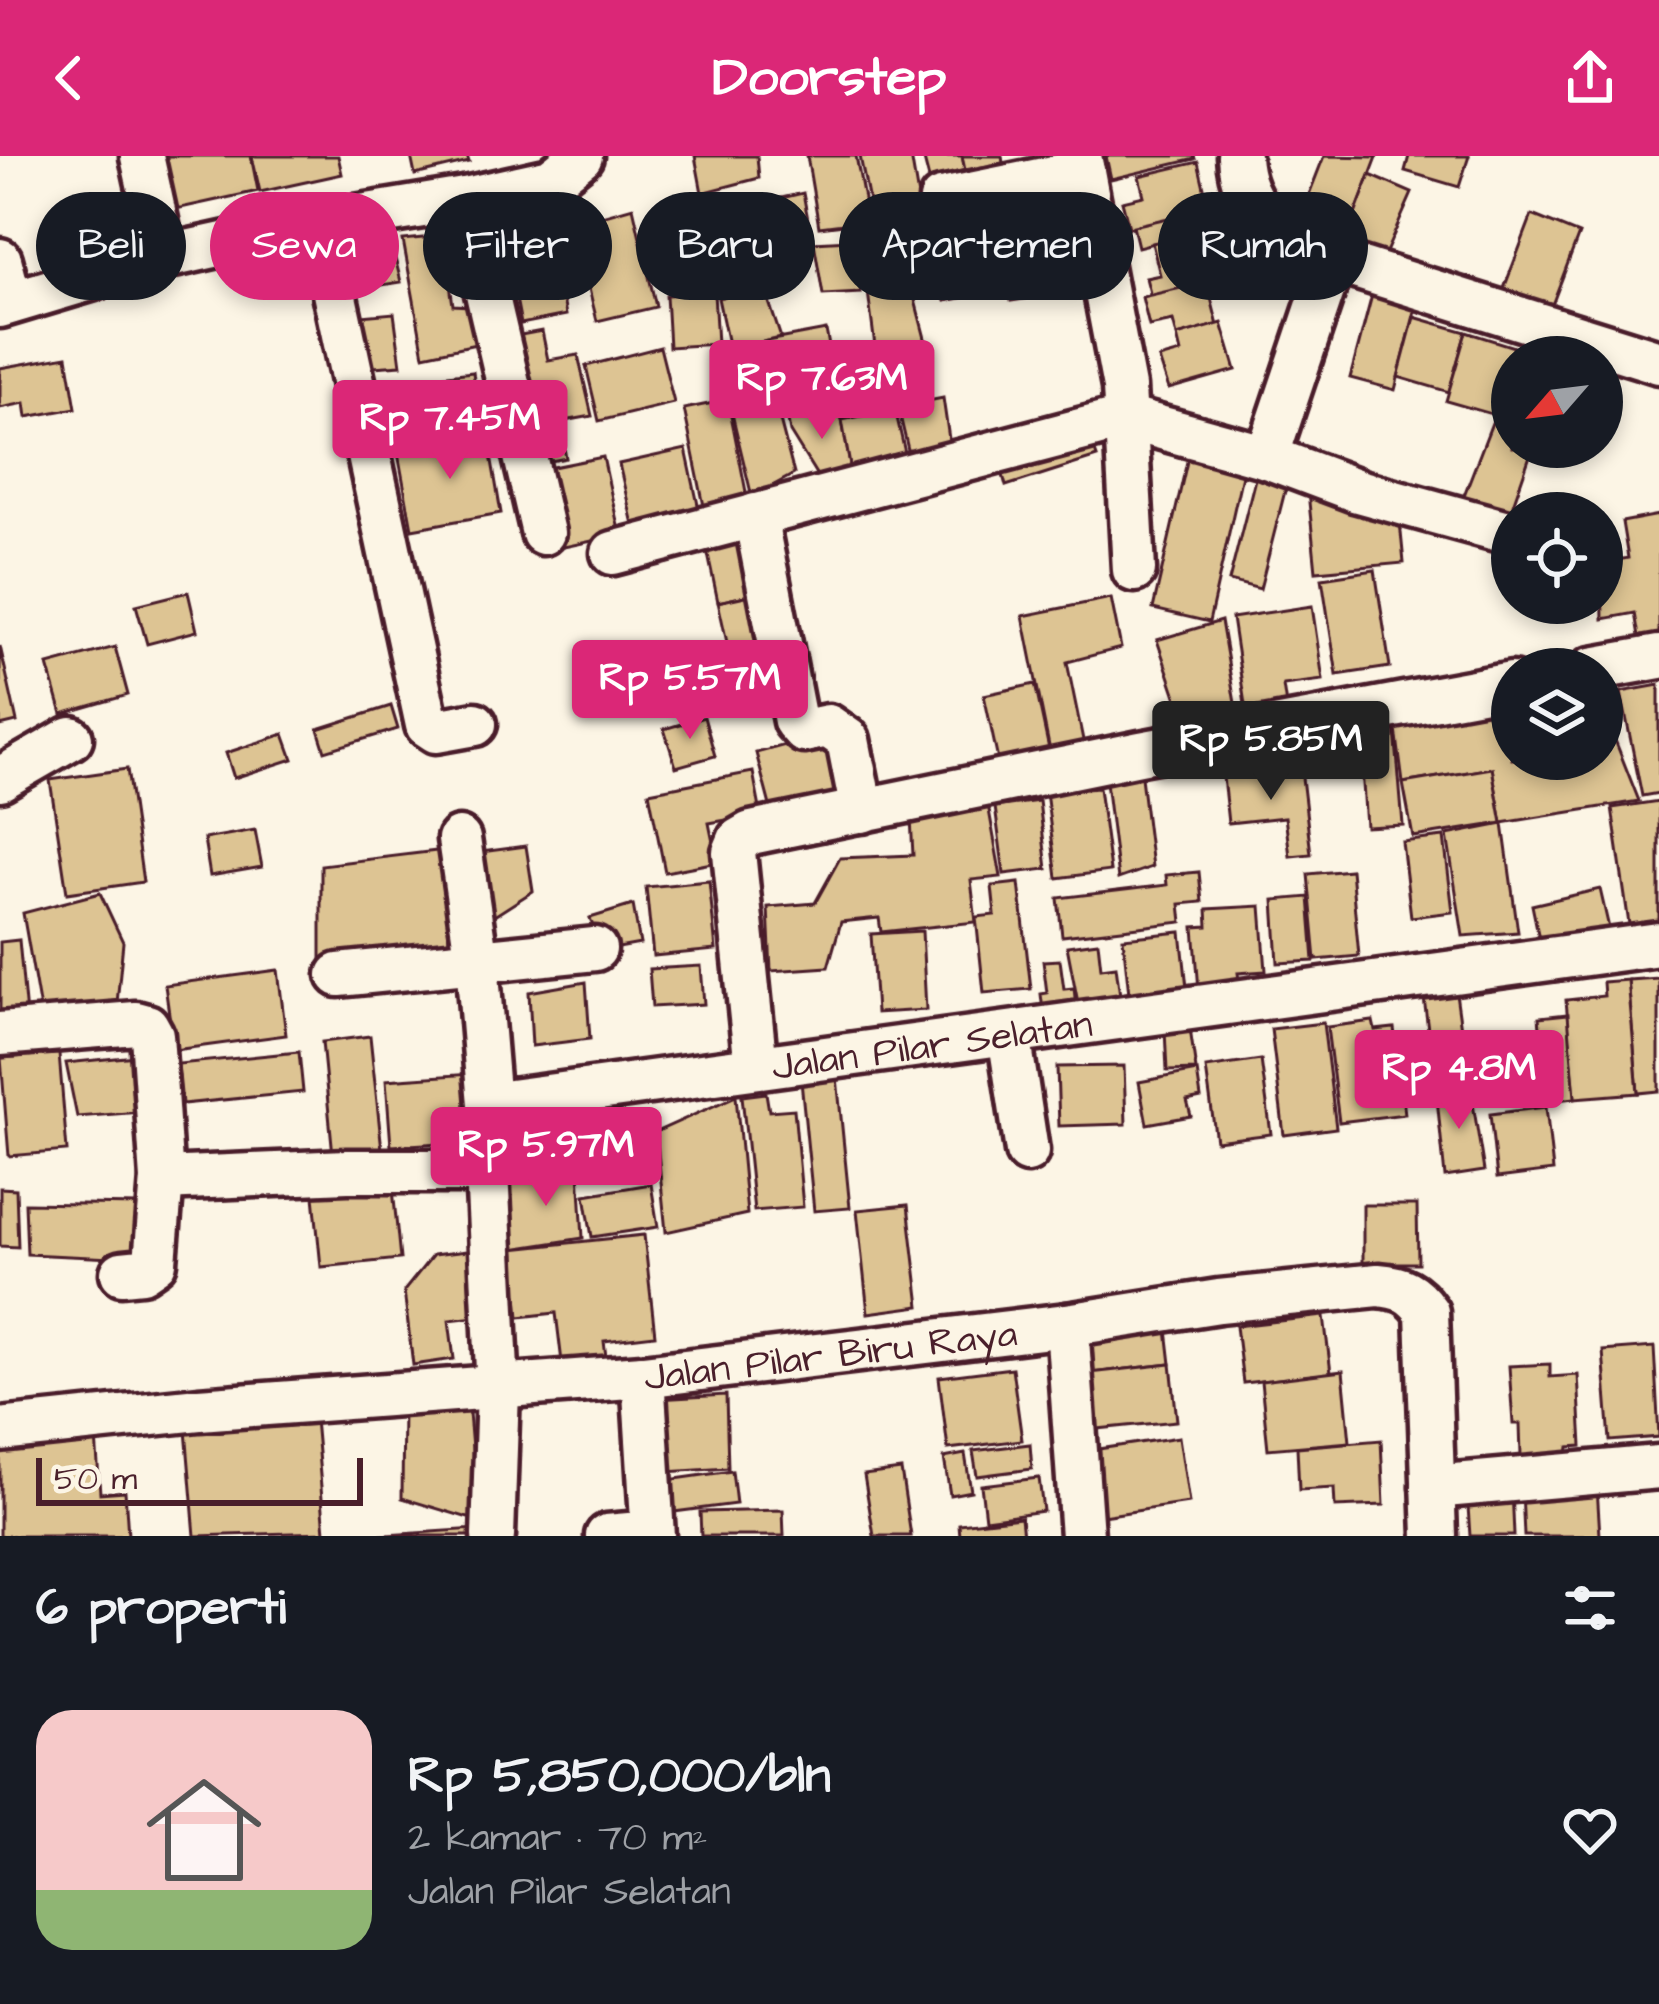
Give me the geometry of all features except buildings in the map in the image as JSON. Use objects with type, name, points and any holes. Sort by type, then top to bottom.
[{"type":"street","points":[[142,156],[150,192]]},
{"type":"street","points":[[501,192],[551,181],[580,156]]},
{"type":"street","points":[[1239,156],[1247,192]]},
{"type":"street","points":[[972,192],[1081,164],[1120,364],[1135,570]]},
{"type":"street","points":[[0,260],[5,304],[36,295]]},
{"type":"street","points":[[1368,271],[1659,362]]},
{"type":"street","points":[[336,300],[428,725],[436,731],[476,724]]},
{"type":"street","points":[[488,300],[543,532]]},
{"type":"street","points":[[1267,457],[1320,300]]},
{"type":"street","points":[[613,554],[1126,418],[1491,528]]},
{"type":"street","points":[[755,515],[796,721],[804,731],[828,726],[848,740],[862,811]]},
{"type":"street","points":[[1623,663],[1659,657]]},
{"type":"street","points":[[756,1067],[734,852],[739,840],[751,833],[1491,688]]},
{"type":"street","points":[[0,778],[71,738]]},
{"type":"street","points":[[459,839],[477,962],[489,1104],[487,1171],[498,1390],[493,1536]]},
{"type":"street","name":"Jalan Pilar Selatan","points":[[489,1104],[1659,944]]},
{"type":"street","points":[[339,975],[595,949]]},
{"type":"street","points":[[0,1034],[136,1023],[147,1026],[152,1035],[162,1179],[154,1262],[142,1271],[122,1273]]},
{"type":"street","points":[[1009,1034],[1027,1151]]},
{"type":"street","points":[[162,1179],[487,1171]]},
{"type":"street","name":"Jalan Pilar Biru Raya","points":[[0,1430],[199,1409],[643,1376],[1067,1325],[1219,1301],[1378,1285],[1401,1287],[1416,1296],[1427,1312],[1435,1536]]},
{"type":"street","points":[[1067,1325],[1082,1536]]},
{"type":"street","points":[[607,1536],[653,1534],[643,1376]]},
{"type":"street","points":[[1433,1486],[1659,1467]]}]
